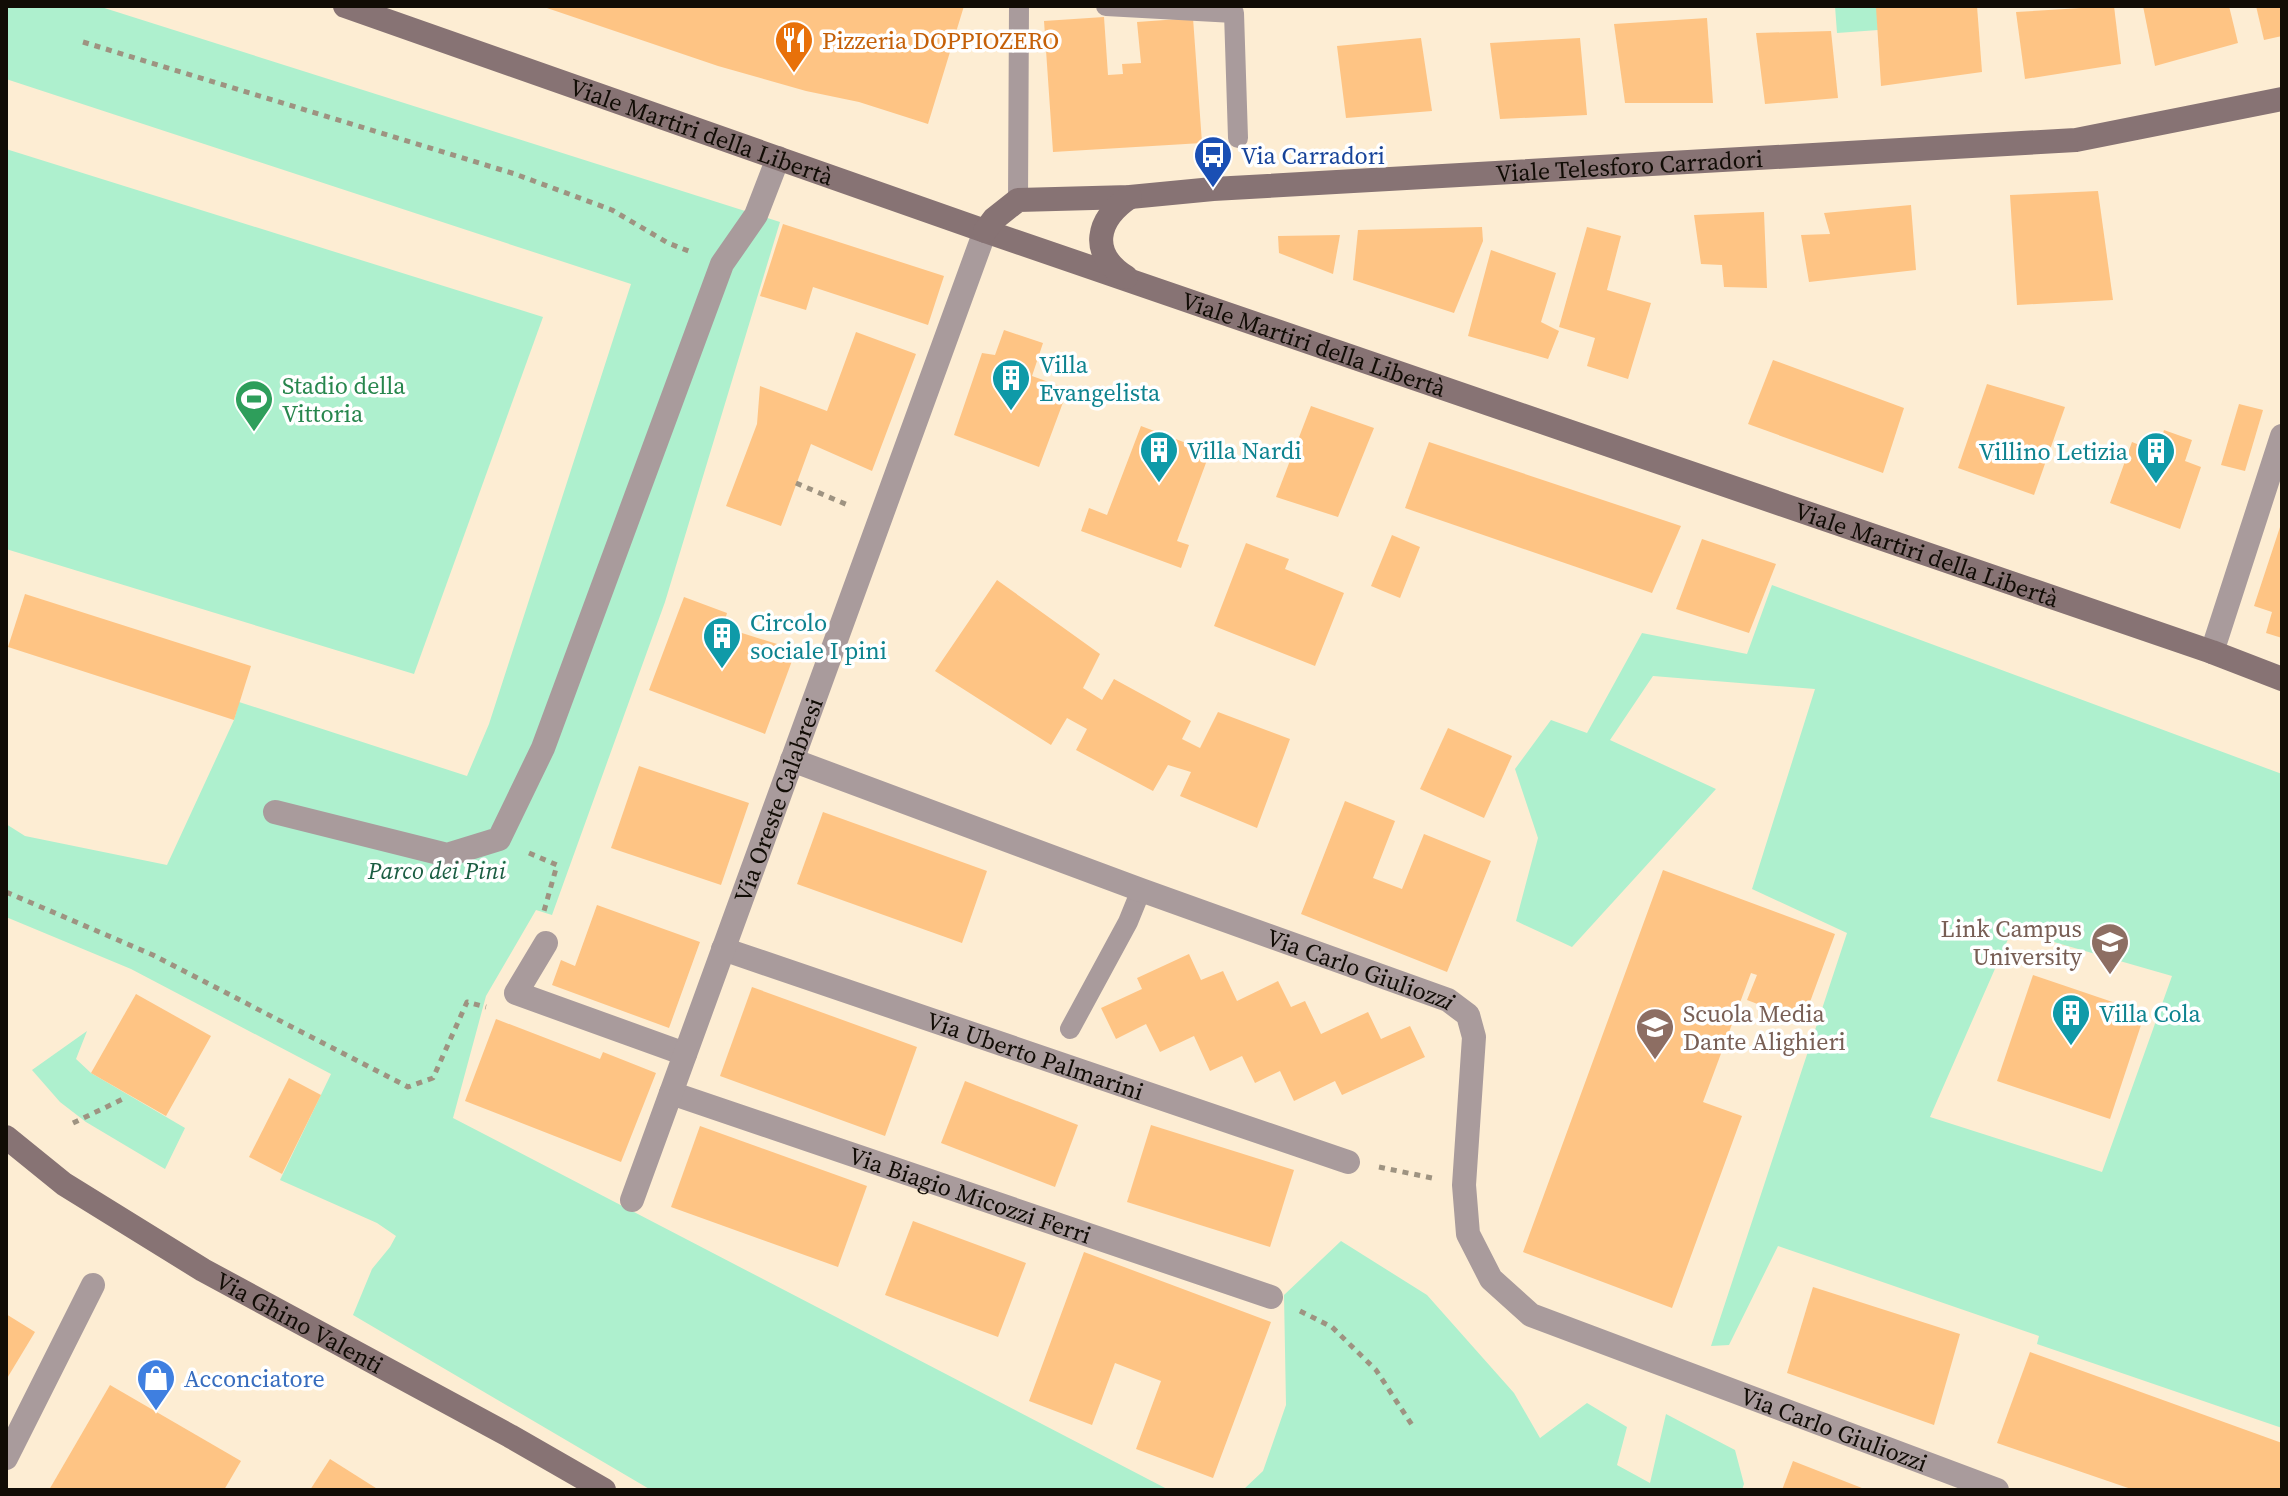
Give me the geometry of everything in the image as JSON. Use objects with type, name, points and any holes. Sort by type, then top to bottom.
[{"type":"main road","name":"Viale Martiri della Libertà","points":[[345,6],[1135,283],[2212,652],[2282,679]]},
{"type":"main road","name":"Viale Telesforo Carradori","points":[[1018,200],[1130,197],[1229,188],[2076,140],[2282,99]]},
{"type":"main road","points":[[1130,197],[1116,206],[1106,218],[1102,242],[1117,271],[1135,283]]},
{"type":"main road","points":[[985,231],[994,219],[1018,200]]},
{"type":"main road","name":"Via Ghino Valenti","points":[[6,1137],[64,1184],[203,1270],[496,1428],[604,1490]]},
{"type":"street","points":[[275,812],[447,855],[499,839],[543,748],[722,264],[756,215],[778,158]]},
{"type":"street","name":"Via Oreste Calabresi","points":[[632,1200],[985,231]]},
{"type":"street","points":[[2212,652],[2282,436]]},
{"type":"street","name":"Via Carlo Giuliozzi","points":[[792,760],[1448,1000],[1468,1015],[1474,1037],[1464,1185],[1468,1234],[1491,1279],[1531,1315],[1997,1490]]},
{"type":"street","points":[[544,932],[516,993],[685,1054]]},
{"type":"street","name":"Via Uberto Palmarini","points":[[723,949],[1348,1162]]},
{"type":"street","name":"Via Biagio Micozzi Ferri","points":[[671,1093],[1271,1297]]},
{"type":"street","points":[[6,1458],[93,1285]]},
{"type":"lane","points":[[1018,200],[1019,6]]},
{"type":"lane","points":[[1106,6],[1234,13],[1238,138]]},
{"type":"lane","points":[[1070,1029],[1128,922],[1141,890]]},
{"type":"path","points":[[83,42],[515,174],[612,210],[668,243],[722,264]]},
{"type":"path","points":[[796,483],[857,509]]},
{"type":"path","points":[[499,839],[557,865],[544,932]]},
{"type":"path","points":[[6,892],[153,955],[408,1087],[433,1078],[467,1002],[497,1010]]},
{"type":"path","points":[[73,1123],[125,1098]]},
{"type":"path","points":[[1385,1169],[1435,1178]]},
{"type":"path","points":[[1271,1297],[1332,1327],[1376,1370],[1414,1428]]},
{"type":"green space","name":"Parco dei Pini","points":[[6,6],[98,6],[780,222],[665,602],[552,915],[536,910],[486,996],[453,1118],[1169,1490],[651,1490],[353,1315],[372,1269],[396,1236],[377,1223],[280,1180],[331,1074],[131,969],[6,917],[6,824],[25,836],[167,865],[234,720],[239,702],[467,776],[489,724],[631,284],[6,79]]},
{"type":"green space","points":[[1835,6],[1911,6],[1877,7],[1878,30],[1837,33]]},
{"type":"green space","name":"Stadio della Vittoria","points":[[6,149],[543,317],[414,674],[6,549]]},
{"type":"green space","points":[[1772,585],[2282,774],[2282,1428],[2037,1344],[2039,1336],[1778,1246],[1729,1345],[1711,1346],[1847,933],[1752,889],[1815,689],[1653,676],[1610,740],[1716,789],[1572,947],[1516,921],[1538,838],[1515,769],[1551,720],[1587,733],[1642,633],[1747,654]],"holes":[[[2012,930],[2172,976],[2102,1172],[1930,1117]]]},
{"type":"green space","points":[[87,1031],[76,1059],[91,1073],[185,1128],[165,1169],[86,1122],[60,1102],[32,1070]]},
{"type":"green space","points":[[1341,1241],[1427,1295],[1514,1393],[1540,1438],[1587,1403],[1627,1427],[1617,1465],[1650,1483],[1666,1414],[1735,1450],[1744,1484],[1742,1490],[1243,1490],[1263,1471],[1286,1405],[1284,1295]]},
{"type":"building","points":[[541,6],[964,6],[928,124],[859,102],[806,91],[718,66]]},
{"type":"building","points":[[1977,6],[1982,72],[1881,86],[1876,7]]},
{"type":"building","points":[[2114,6],[2121,64],[2025,79],[2016,12]]},
{"type":"building","points":[[2143,6],[2229,6],[2238,43],[2155,66]]},
{"type":"building","points":[[2256,6],[2282,6],[2282,36],[2264,40]]},
{"type":"building","points":[[1104,17],[1108,75],[1123,74],[1122,64],[1141,63],[1137,22],[1193,18],[1202,143],[1053,152],[1044,21]]},
{"type":"building","points":[[1707,18],[1713,103],[1625,103],[1614,24]]},
{"type":"building","points":[[1831,31],[1838,98],[1765,104],[1756,33]]},
{"type":"building","points":[[1421,38],[1432,111],[1346,118],[1337,46]]},
{"type":"building","points":[[1580,38],[1587,115],[1500,119],[1490,43]]},
{"type":"building","points":[[2098,191],[2113,300],[2017,305],[2010,195]]},
{"type":"building","points":[[1911,205],[1916,270],[1809,282],[1801,235],[1830,234],[1824,213]]},
{"type":"building","points":[[1764,212],[1767,288],[1724,287],[1722,265],[1701,264],[1694,215]]},
{"type":"building","points":[[783,224],[944,276],[928,325],[813,287],[806,310],[760,296]]},
{"type":"building","points":[[1482,227],[1483,241],[1454,313],[1353,280],[1358,230]]},
{"type":"building","points":[[1587,227],[1621,236],[1607,290],[1651,303],[1628,379],[1587,366],[1595,338],[1559,327]]},
{"type":"building","points":[[1340,235],[1333,274],[1279,253],[1278,236]]},
{"type":"building","points":[[1491,250],[1556,273],[1541,322],[1559,331],[1548,359],[1468,336]]},
{"type":"building","name":"Villa Evangelista","points":[[1004,330],[1043,343],[1032,376],[1068,389],[1039,467],[954,435],[982,353],[995,355]]},
{"type":"building","points":[[856,332],[916,354],[872,471],[811,444],[781,526],[726,506],[757,424],[760,386],[827,411]]},
{"type":"building","points":[[1773,360],[1904,408],[1883,473],[1748,424]]},
{"type":"building","points":[[1987,384],[2065,407],[2034,495],[1958,468]]},
{"type":"building","points":[[2239,404],[2263,410],[2245,471],[2221,465]]},
{"type":"building","points":[[1311,406],[1374,428],[1338,517],[1276,497]]},
{"type":"building","name":"Villa Nardi","points":[[1141,426],[1210,452],[1177,541],[1189,545],[1181,568],[1081,531],[1089,508],[1107,515]]},
{"type":"building","name":"Villino Letizia","points":[[2164,430],[2192,440],[2185,461],[2201,467],[2180,529],[2110,503],[2132,442],[2157,452]]},
{"type":"building","points":[[1429,442],[1681,526],[1652,593],[1405,508]]},
{"type":"building","points":[[2281,524],[2282,638],[2266,633],[2272,612],[2254,606]]},
{"type":"building","points":[[1392,535],[1420,547],[1400,598],[1371,586]]},
{"type":"building","points":[[1702,539],[1776,564],[1749,633],[1676,609]]},
{"type":"building","points":[[1246,543],[1289,559],[1285,569],[1344,593],[1315,666],[1214,626]]},
{"type":"building","points":[[997,580],[1100,654],[1083,688],[1102,700],[1114,679],[1191,721],[1182,739],[1200,748],[1218,712],[1290,739],[1257,828],[1180,796],[1191,772],[1168,765],[1153,791],[1076,750],[1087,729],[1067,718],[1051,745],[935,671]]},
{"type":"building","points":[[25,594],[251,666],[234,720],[8,647]]},
{"type":"building","name":"Circolo sociale I pini","points":[[684,597],[727,613],[723,627],[796,650],[765,734],[649,690]]},
{"type":"building","points":[[1448,728],[1512,756],[1484,818],[1420,789]]},
{"type":"building","points":[[639,766],[749,803],[721,885],[611,848]]},
{"type":"building","points":[[1345,801],[1395,821],[1373,878],[1402,889],[1424,834],[1491,861],[1447,972],[1301,914]]},
{"type":"building","points":[[823,812],[987,871],[962,943],[797,884]]},
{"type":"building","name":"Scuola Media Dante Alighieri","points":[[1663,870],[1835,934],[1803,1021],[1747,1000],[1757,975],[1751,973],[1703,1102],[1742,1116],[1672,1308],[1523,1252]]},
{"type":"building","points":[[597,905],[700,942],[669,1028],[552,985],[561,960],[575,966]]},
{"type":"building","points":[[1189,954],[1201,980],[1223,971],[1237,1001],[1278,981],[1291,1007],[1305,1001],[1321,1034],[1368,1012],[1381,1039],[1410,1026],[1425,1057],[1342,1095],[1335,1081],[1294,1101],[1280,1071],[1255,1083],[1242,1056],[1210,1071],[1194,1036],[1160,1052],[1146,1024],[1116,1039],[1101,1008],[1142,989],[1137,978]]},
{"type":"building","name":"Villa Cola","points":[[2033,975],[2145,1013],[2110,1119],[1997,1081]]},
{"type":"building","points":[[752,987],[917,1047],[885,1136],[720,1076]]},
{"type":"building","points":[[136,994],[211,1036],[166,1116],[91,1073]]},
{"type":"building","points":[[496,1019],[600,1059],[603,1052],[656,1073],[621,1162],[465,1101]]},
{"type":"building","points":[[289,1078],[321,1095],[282,1174],[249,1157]]},
{"type":"building","points":[[965,1081],[1078,1125],[1055,1187],[941,1143]]},
{"type":"building","points":[[1151,1125],[1294,1170],[1270,1247],[1127,1202]]},
{"type":"building","points":[[700,1126],[867,1186],[838,1267],[671,1207]]},
{"type":"building","points":[[913,1221],[1026,1263],[998,1337],[885,1295]]},
{"type":"building","points":[[1084,1252],[1271,1322],[1213,1478],[1136,1449],[1161,1381],[1115,1363],[1092,1425],[1029,1401]]},
{"type":"building","points":[[1813,1287],[1960,1334],[1934,1425],[1787,1373]]},
{"type":"building","points":[[6,1314],[35,1332],[6,1380]]},
{"type":"building","points":[[2030,1352],[2282,1443],[2282,1490],[2134,1490],[1997,1443]]},
{"type":"building","points":[[110,1385],[241,1461],[224,1490],[49,1490]]},
{"type":"building","points":[[330,1459],[379,1490],[310,1490]]},
{"type":"building","points":[[1793,1461],[1867,1490],[1782,1490]]},
{"type":"place","name":"Pizzeria DOPPIOZERO","points":[[794,74]]},
{"type":"place","name":"Via Carradori","points":[[1213,189]]},
{"type":"place","name":"Villa Evangelista","points":[[1011,412]]},
{"type":"place","name":"Stadio della Vittoria","points":[[254,433]]},
{"type":"place","name":"Villa Nardi","points":[[1159,484]]},
{"type":"place","name":"Villino Letizia","points":[[2156,485]]},
{"type":"place","name":"Circolo sociale I pini","points":[[722,670]]},
{"type":"place","name":"Link Campus University","points":[[2110,976]]},
{"type":"place","name":"Villa Cola","points":[[2071,1047]]},
{"type":"place","name":"Scuola Media Dante Alighieri","points":[[1655,1061]]},
{"type":"place","name":"Acconciatore","points":[[156,1412]]}]
